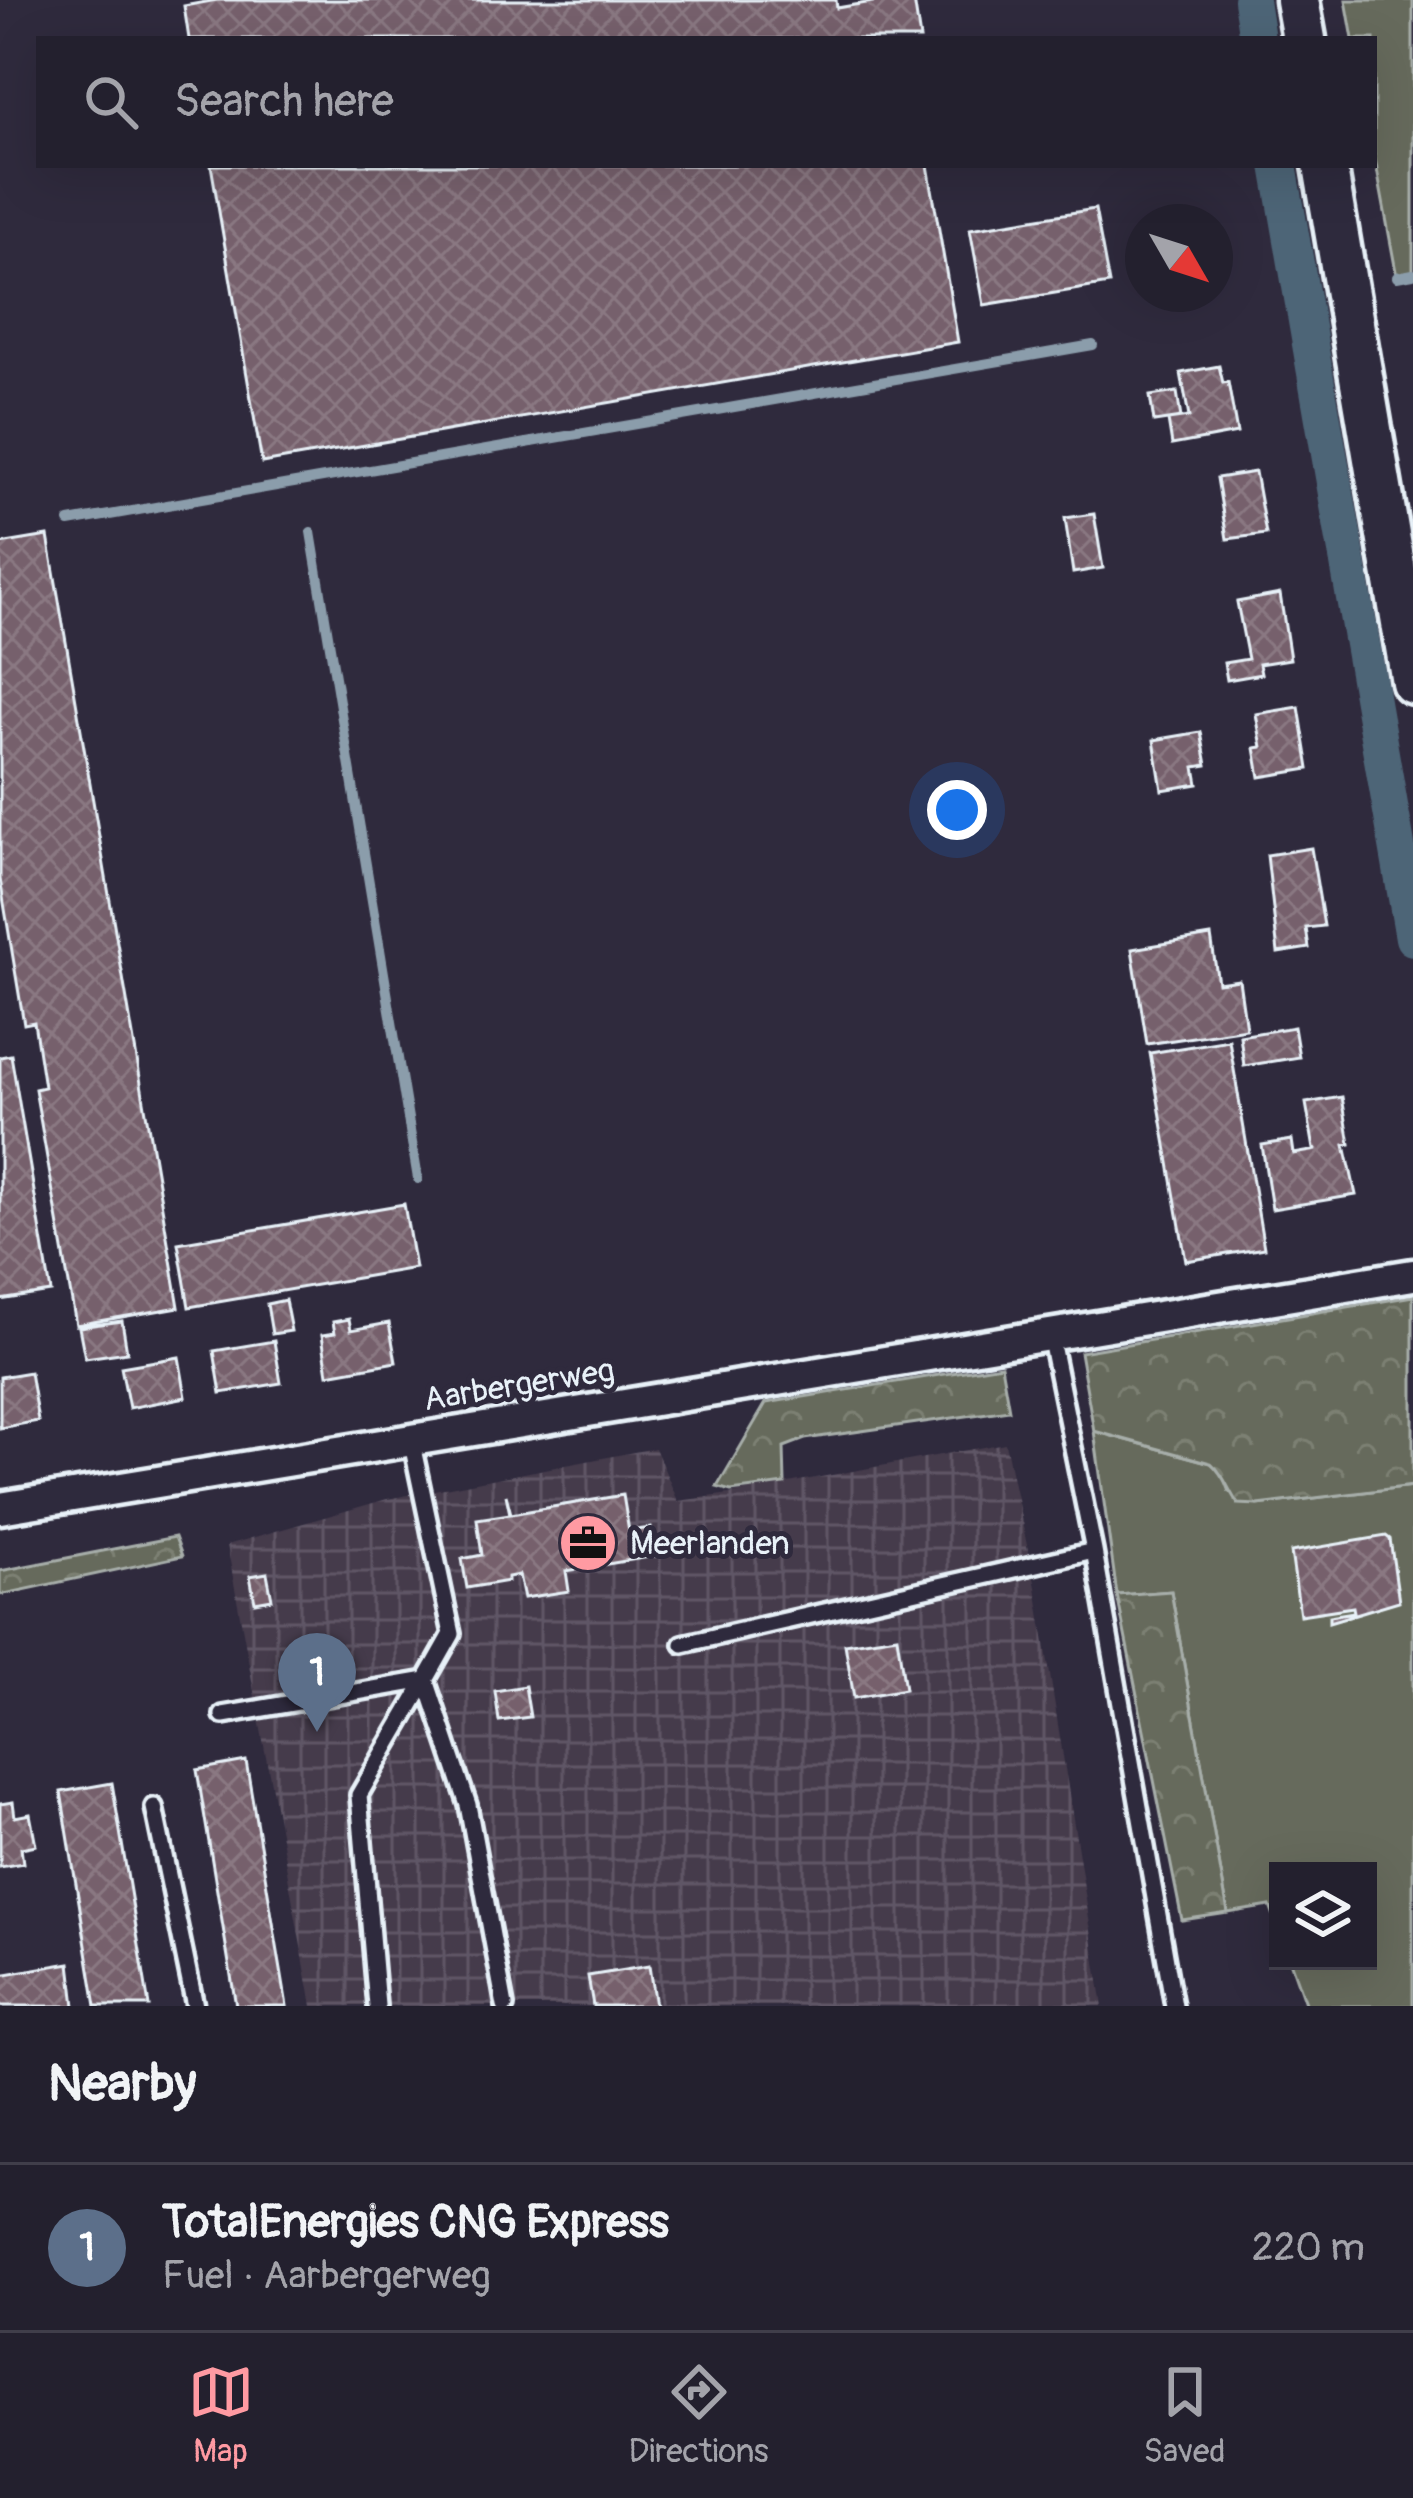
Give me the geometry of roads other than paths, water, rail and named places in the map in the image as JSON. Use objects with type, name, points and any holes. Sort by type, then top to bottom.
[{"type":"street","points":[[1297,0],[1303,36]]},
{"type":"street","points":[[1326,168],[1413,682]]},
{"type":"street","name":"Aarbergerweg","points":[[0,1508],[1413,1275]]},
{"type":"lane","points":[[1050,1335],[1094,1551],[1174,2006]]},
{"type":"lane","points":[[377,2006],[359,1795],[452,1634],[411,1439]]},
{"type":"lane","points":[[683,1644],[1094,1551]]},
{"type":"lane","points":[[223,1714],[426,1680]]},
{"type":"lane","points":[[426,1680],[468,1804],[505,2006]]},
{"type":"lane","points":[[154,1807],[195,2006]]},
{"type":"waterway","points":[[1251,0],[1257,36]]},
{"type":"waterway","points":[[1280,168],[1413,938]]},
{"type":"waterway","points":[[1397,277],[1413,274]]},
{"type":"waterway","points":[[69,522],[1093,345]]},
{"type":"waterway","points":[[311,532],[418,1179]]},
{"type":"place","name":"Meerlanden","points":[[588,1543]]},
{"type":"place","name":"TotalEnergies CNG Express","points":[[317,1732]]}]
